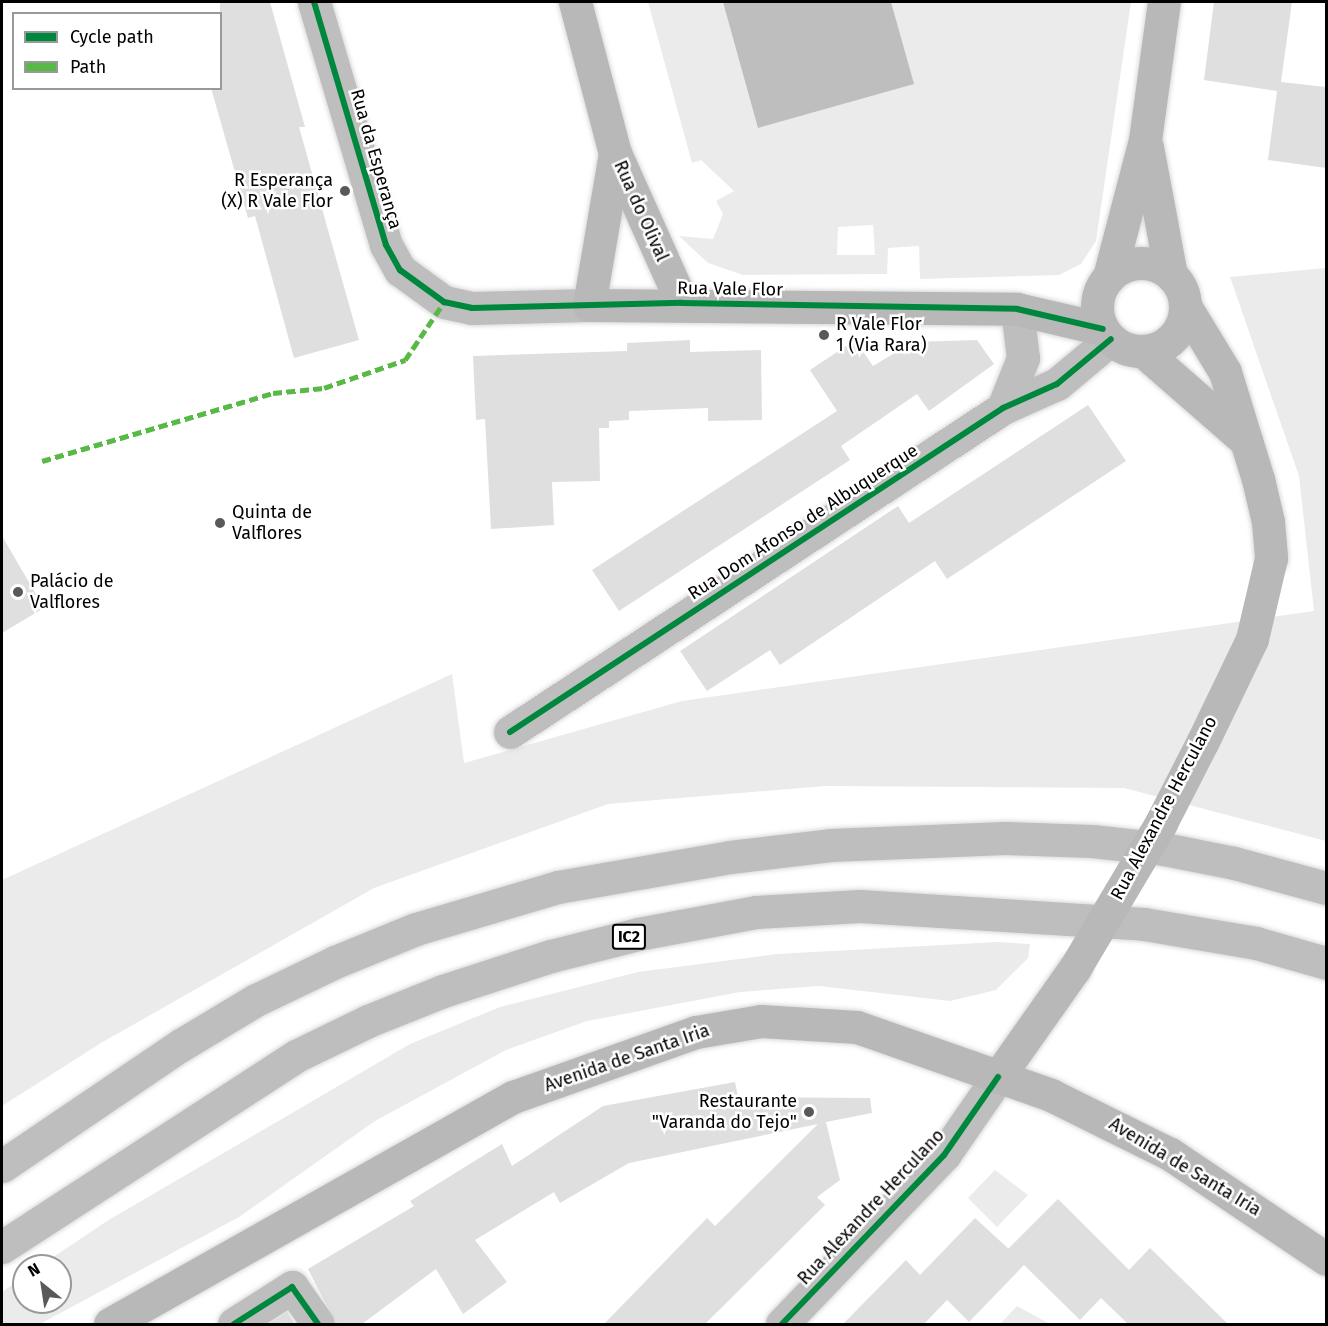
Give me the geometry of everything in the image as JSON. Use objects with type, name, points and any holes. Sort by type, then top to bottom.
[{"type":"main road","name":"Rua da Esperança","points":[[314,2],[386,245],[400,270],[444,302]]},
{"type":"main road","name":"Rua do Olival","points":[[575,2],[615,153],[682,303]]},
{"type":"main road","points":[[1107,334],[1097,303],[1105,284],[1145,140],[1164,2]]},
{"type":"main road","points":[[1143,351],[1168,342],[1180,326],[1185,306],[1184,294],[1171,275],[1145,140]]},
{"type":"main road","name":"Rua do Olival","points":[[589,305],[615,153]]},
{"type":"main road","points":[[1017,309],[1105,284],[1120,269],[1147,263],[1171,275]]},
{"type":"main road","name":"Rua Vale Flor","points":[[444,302],[472,308],[682,303],[1017,309]]},
{"type":"main road","name":"Rua Alexandre Herculano","points":[[782,1324],[944,1155],[1075,968],[1161,823],[1252,639],[1271,558],[1268,522],[1225,372],[1185,306]]},
{"type":"main road","points":[[1017,309],[1107,334],[1121,346],[1143,351],[1246,441]]},
{"type":"main road","points":[[1003,408],[1023,358],[1017,309]]},
{"type":"main road","name":"Rua Dom Afonso de Albuquerque","points":[[510,732],[1003,408],[1057,384],[1107,334]]},
{"type":"main road","points":[[2,1166],[181,1044],[266,995],[416,929],[486,906],[579,883],[730,857],[830,845],[1005,838],[1092,841],[1164,849],[1234,863],[1326,888]]},
{"type":"main road","name":"IC2","points":[[2,1248],[296,1056],[369,1020],[443,991],[551,956],[649,932],[756,912],[808,907],[889,907],[1144,924],[1256,944],[1326,963]]},
{"type":"main road","name":"Avenida de Santa Iria","points":[[110,1324],[513,1097],[696,1032],[761,1021],[857,1027],[945,1055],[998,1077],[1051,1095],[1136,1134],[1235,1195],[1326,1259]]},
{"type":"main road","points":[[234,1324],[292,1287],[318,1324]]},
{"type":"shaded area","points":[[648,2],[1131,2],[1096,241],[1081,264],[1059,275],[920,279],[919,246],[888,248],[887,274],[743,275],[708,263],[679,236],[713,239],[723,214],[716,201],[734,191],[701,160],[692,163]],"holes":[[[873,225],[875,255],[837,255],[838,227]]]},
{"type":"shaded area","points":[[723,2],[891,2],[914,84],[758,128]]},
{"type":"shaded area","points":[[1326,268],[1326,841],[1124,788],[825,786],[608,804],[374,888],[101,1043],[2,1106],[2,880],[452,674],[464,763],[682,701],[1314,611],[1299,476],[1230,277]]},
{"type":"shaded area","points":[[998,942],[1030,944],[1028,958],[996,990],[950,1001],[819,986],[740,992],[587,1021],[506,1050],[375,1121],[239,1217],[72,1307],[72,1254],[58,1254],[107,1221],[410,1044],[500,1007],[638,972],[777,954]]},
{"type":"shaded area","points":[[995,1170],[1028,1195],[997,1227],[968,1198]]},
{"type":"shaded area","points":[[12,1285],[12,1314],[59,1314],[40,1324],[2,1324],[2,1292]]},
{"type":"shaded area","points":[[1017,1306],[1050,1324],[1000,1324]]},
{"type":"building","points":[[220,2],[270,2],[305,127],[299,127],[359,340],[294,358],[255,216],[248,218],[212,90],[222,90],[222,12],[220,12]]},
{"type":"building","points":[[1214,2],[1292,2],[1281,82],[1326,87],[1326,168],[1268,160],[1277,91],[1204,80]]},
{"type":"building","points":[[690,340],[690,352],[761,350],[762,420],[708,421],[708,408],[629,411],[629,420],[609,421],[609,428],[599,428],[600,481],[552,482],[554,525],[491,529],[485,419],[476,420],[473,356],[627,351],[627,343]]},
{"type":"building","points":[[855,340],[873,366],[913,342],[977,340],[994,364],[929,411],[917,394],[841,446],[850,460],[619,611],[592,570],[837,411],[810,370]]},
{"type":"building","points":[[1088,405],[1126,461],[947,579],[935,561],[780,665],[770,650],[707,691],[680,651],[898,506],[909,523]]},
{"type":"building","name":"Palácio de Valflores","points":[[2,536],[44,608],[2,633]]},
{"type":"building","points":[[735,1082],[738,1097],[870,1098],[872,1113],[826,1122],[840,1180],[817,1197],[825,1205],[705,1324],[604,1324],[707,1218],[715,1226],[818,1124],[629,1163],[560,1203],[554,1192],[475,1240],[507,1282],[463,1314],[436,1269],[362,1324],[336,1324],[308,1269],[414,1206],[410,1201],[502,1144],[512,1166],[603,1106]]},
{"type":"building","points":[[1058,1199],[1129,1270],[1150,1248],[1228,1324],[1128,1324],[1101,1298],[1080,1320],[1024,1265],[969,1322],[947,1300],[924,1324],[843,1324],[906,1260],[920,1275],[975,1218],[1008,1249]]},
{"type":"building","points":[[287,1312],[295,1324],[268,1324]]},
{"type":"marked path","points":[[42,461],[273,393],[324,388],[405,360],[444,302]]},
{"type":"cycle path","points":[[314,2],[386,245],[400,270],[444,302],[472,308],[682,303],[1017,309],[1103,329]]},
{"type":"cycle path","points":[[510,732],[1003,408],[1057,384],[1111,339]]},
{"type":"cycle path","points":[[782,1324],[944,1155],[998,1077]]},
{"type":"cycle path","points":[[234,1324],[292,1287],[318,1324]]},
{"type":"place","name":"R Esperança (X) R Vale Flor","points":[[345,191]]},
{"type":"place","name":"R Vale Flor 1 (Via Rara)","points":[[824,335]]},
{"type":"place","name":"Quinta de Valflores","points":[[220,523]]},
{"type":"place","name":"Palácio de Valflores","points":[[18,592]]},
{"type":"place","name":"Restaurante \"Varanda do Tejo\"","points":[[809,1112]]}]
